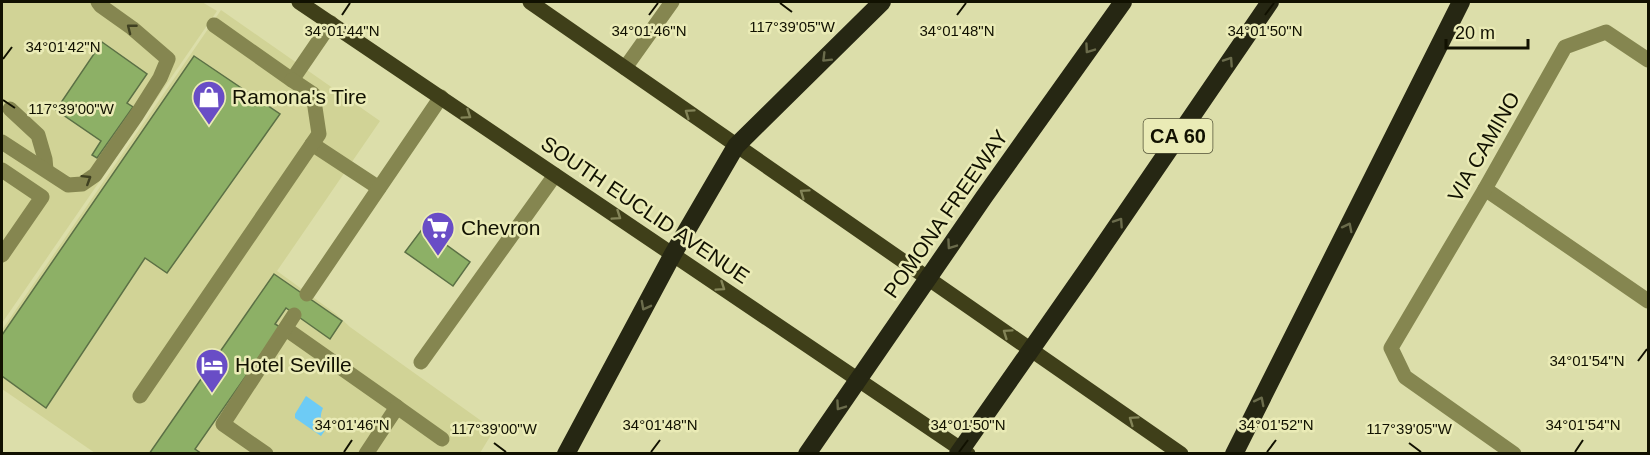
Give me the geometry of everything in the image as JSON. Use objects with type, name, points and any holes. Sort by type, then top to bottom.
[{"type":"highway","points":[[566,453],[673,254],[736,146],[882,2]]},
{"type":"highway","name":"POMONA FREEWAY","points":[[807,452],[1123,2]]},
{"type":"highway","name":"CA 60","points":[[958,453],[1270,2]]},
{"type":"highway","points":[[1234,453],[1461,2]]},
{"type":"main road","name":"SOUTH EUCLID AVENUE","points":[[299,2],[968,453]]},
{"type":"main road","points":[[530,2],[1181,453]]},
{"type":"street","points":[[2,142],[68,185],[82,184],[95,175],[160,78],[168,59],[98,2]]},
{"type":"street","points":[[625,68],[672,2]]},
{"type":"street","points":[[292,80],[331,23]]},
{"type":"street","points":[[140,396],[319,134],[314,94],[214,25]]},
{"type":"street","name":"VIA CAMINO","points":[[1514,453],[1405,377],[1391,348],[1485,189],[1565,47],[1606,32],[1648,60]]},
{"type":"street","points":[[307,294],[441,97]]},
{"type":"street","points":[[10,109],[38,135],[46,170]]},
{"type":"street","points":[[312,144],[379,188]]},
{"type":"street","points":[[2,170],[42,197],[2,255]]},
{"type":"street","points":[[421,362],[555,175]]},
{"type":"street","points":[[1485,189],[1648,301]]},
{"type":"street","points":[[266,453],[223,424],[294,315]]},
{"type":"street","points":[[286,329],[442,439]]},
{"type":"street","points":[[366,453],[397,407]]},
{"type":"shaded area","points":[[2,2],[202,2],[217,11],[2,323]]},
{"type":"shaded area","points":[[221,10],[380,121],[277,271],[350,327],[494,430],[480,453],[95,453],[2,389],[2,330]]},
{"type":"water","points":[[306,396],[323,408],[321,419],[326,429],[321,436],[295,418]]},
{"type":"building","points":[[102,42],[147,74],[127,103],[133,107],[97,158],[92,155],[101,141],[56,110]]},
{"type":"building","points":[[194,56],[280,114],[167,273],[145,258],[46,408],[2,376],[2,335]]},
{"type":"building","name":"Chevron","points":[[423,228],[470,262],[453,286],[405,252]]},
{"type":"building","name":"Hotel Seville","points":[[274,274],[342,321],[330,339],[286,308],[275,324],[280,327],[195,449],[202,454],[149,454]]},
{"type":"place","name":"Ramona's Tire","points":[[209,126]]},
{"type":"place","name":"Chevron","points":[[438,257]]},
{"type":"place","name":"Hotel Seville","points":[[212,394]]}]
